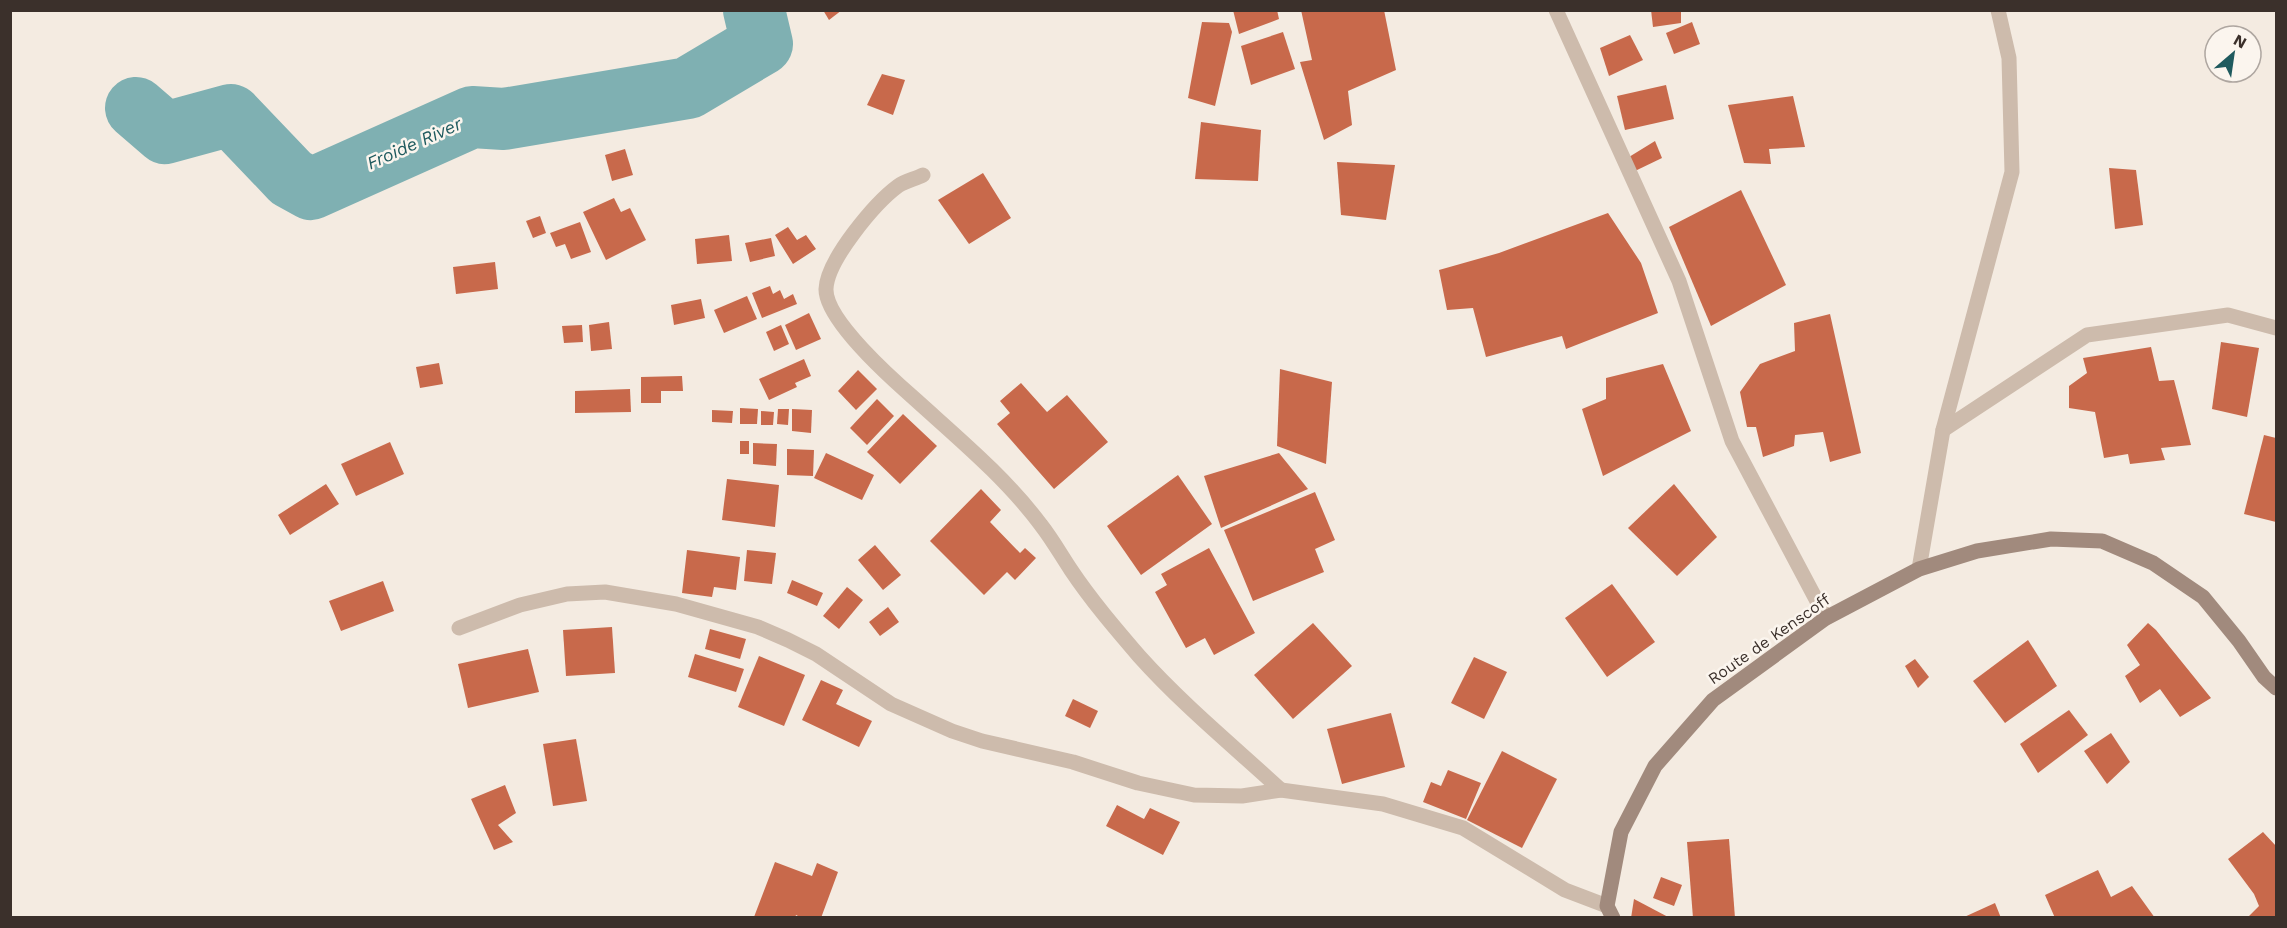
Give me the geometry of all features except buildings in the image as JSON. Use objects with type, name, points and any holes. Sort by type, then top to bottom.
[{"type":"main road","name":"Route de Kenscoff","points":[[1610,912],[1621,832],[1655,766],[1713,700],[1826,618],[1919,569],[1977,551],[2051,539],[2102,541],[2153,563],[2203,597],[2239,640],[2264,677],[2277,688]]},
{"type":"street","points":[[1556,10],[1680,281],[1732,441],[1826,618]]},
{"type":"street","points":[[1919,569],[1943,430],[2012,172],[2009,58],[1998,10]]},
{"type":"street","points":[[923,175],[898,186],[847,239],[832,270],[826,290],[836,318],[885,373],[957,436],[1017,496],[1041,525],[1072,572],[1106,617],[1140,657],[1173,691],[1281,790]]},
{"type":"street","points":[[1943,430],[2087,335],[2228,315],[2277,328]]},
{"type":"street","points":[[459,628],[520,604],[567,594],[605,592],[676,604],[758,627],[816,654],[891,704],[952,731],[982,741],[1041,754],[1138,783],[1194,795],[1242,796],[1281,790],[1383,804],[1463,828],[1565,890],[1610,912]]},
{"type":"waterway","name":"Froide River","points":[[136,108],[165,133],[231,115],[291,178],[311,189],[472,117],[504,119],[688,88],[762,44],[754,10]]}]
